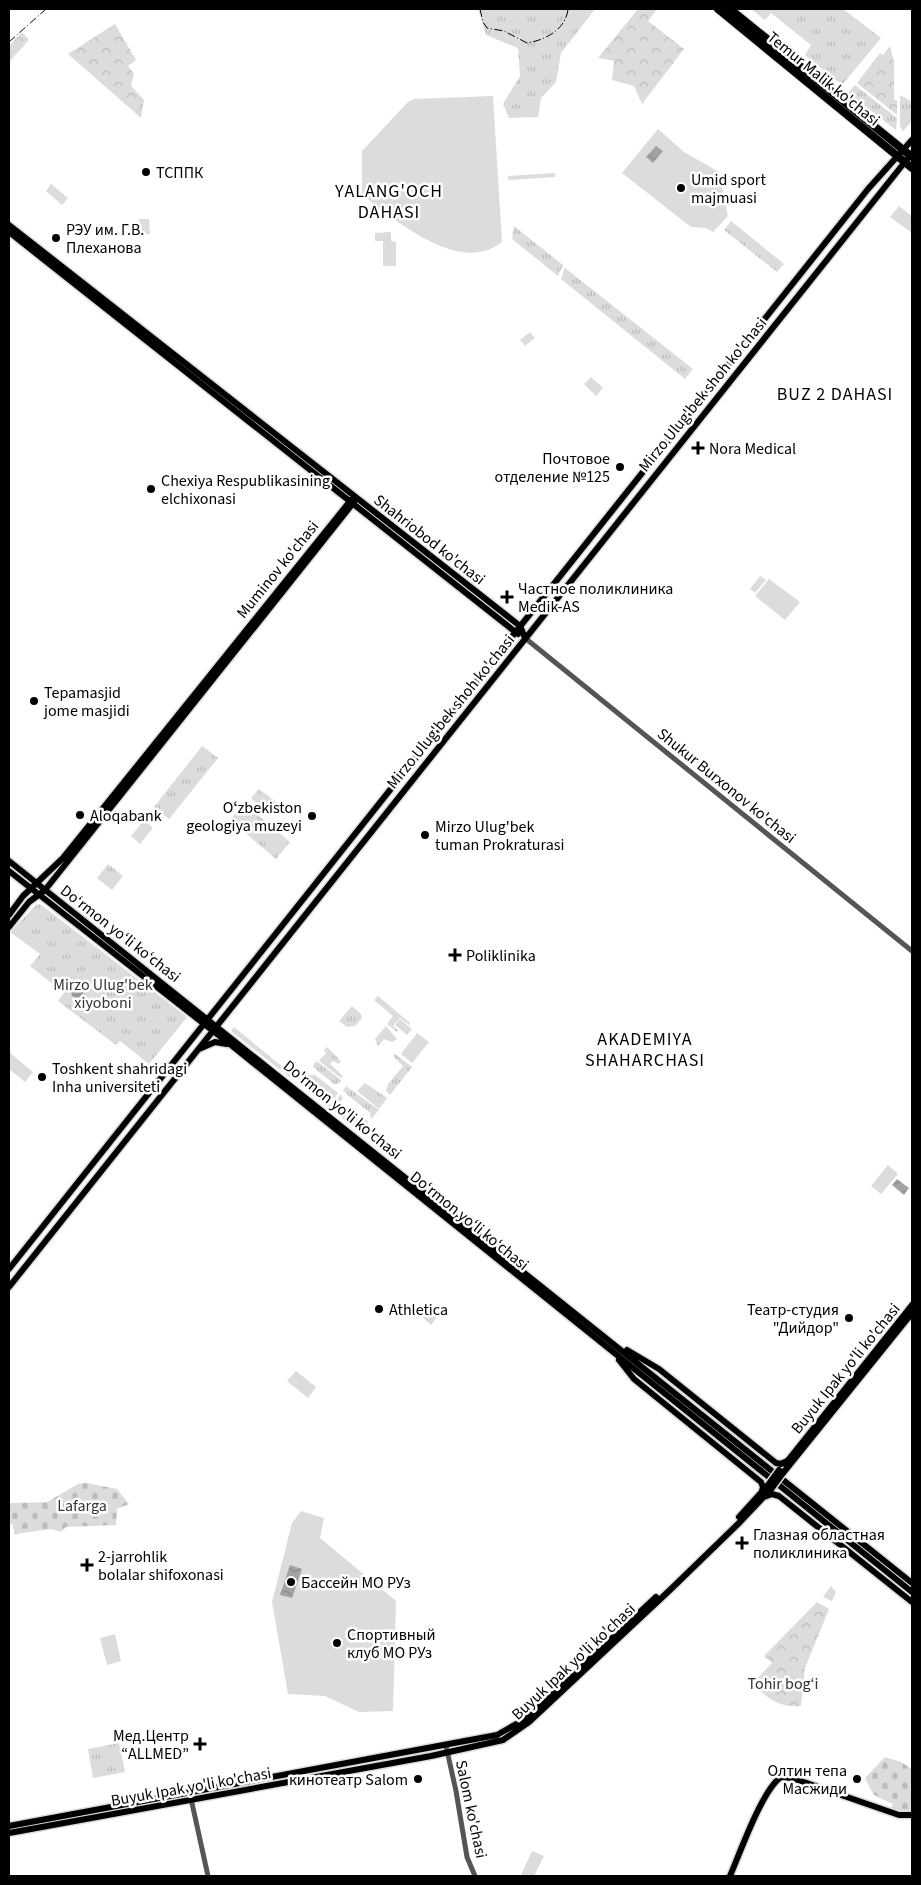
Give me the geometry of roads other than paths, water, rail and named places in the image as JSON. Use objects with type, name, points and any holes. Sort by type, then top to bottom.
[{"type":"highway","name":"Temur Malik ko'chasi","points":[[718,9],[900,152],[910,157],[912,168]]},
{"type":"highway","name":"Temur Malik ko'chasi","points":[[730,9],[900,152]]},
{"type":"main road","name":"Mirzo Ulug'bek shoh ko'chasi","points":[[9,1269],[798,277],[900,152],[912,140]]},
{"type":"main road","name":"Mirzo Ulug'bek shoh ko'chasi","points":[[9,1287],[910,157]]},
{"type":"main road","name":"Shahriobod ko'chasi","points":[[9,225],[515,632],[525,638]]},
{"type":"main road","name":"Shahriobod ko'chasi","points":[[9,232],[353,502],[520,626],[525,638]]},
{"type":"main road","points":[[826,242],[835,249]]},
{"type":"main road","points":[[798,277],[807,284]]},
{"type":"main road","points":[[728,366],[737,373]]},
{"type":"main road","name":"Muminov ko'chasi","points":[[9,915],[30,889],[62,858],[353,502]]},
{"type":"main road","name":"Muminov ko'chasi","points":[[45,890],[353,502]]},
{"type":"main road","points":[[402,775],[410,782]]},
{"type":"main road","name":"Do‘rmon yo‘li ko‘chasi","points":[[9,861],[206,1021]]},
{"type":"main road","name":"Do‘rmon yo‘li ko‘chasi","points":[[9,871],[30,889],[215,1028],[231,1045],[912,1583]]},
{"type":"main road","points":[[323,874],[331,881]]},
{"type":"main road","points":[[9,927],[29,902],[45,890]]},
{"type":"main road","name":"Do'rmon yo'li ko'chasi","points":[[215,1028],[476,1234]]},
{"type":"main road","points":[[196,1051],[214,1042],[231,1045]]},
{"type":"main road","name":"Do‘rmon yo‘li ko‘chasi","points":[[476,1234],[912,1592]]},
{"type":"main road","name":"Buyuk Ipak yo'li ko'chasi","points":[[9,1833],[446,1749],[491,1737],[514,1727],[527,1718],[669,1588],[762,1496],[912,1305]]},
{"type":"main road","name":"Buyuk Ipak yo'li ko'chasi","points":[[781,1472],[787,1461],[912,1313]]},
{"type":"main road","points":[[610,1345],[659,1369],[776,1463],[781,1464],[787,1461]]},
{"type":"main road","points":[[610,1345],[634,1379],[761,1482],[763,1487],[762,1496],[772,1494],[779,1496],[912,1602]]},
{"type":"main road","points":[[731,1876],[765,1800],[775,1783],[781,1780],[792,1778],[894,1818],[912,1819]]},
{"type":"main road","name":"Buyuk Ipak yo'li ko'chasi","points":[[9,1826],[191,1797]]},
{"type":"main road","points":[[858,1804],[899,1815],[912,1815]]},
{"type":"street","name":"Shukur Burxonov ko'chasi","points":[[525,638],[912,951]]},
{"type":"street","name":"Salom ko'chasi","points":[[446,1749],[467,1856],[475,1876]]},
{"type":"street","points":[[191,1797],[208,1876]]},
{"type":"water","points":[[656,146],[663,151],[653,163],[646,157]]},
{"type":"water","points":[[75,986],[79,986],[83,992],[79,998],[75,998],[71,994],[71,990]]},
{"type":"water","points":[[897,1179],[909,1188],[904,1195],[892,1185]]},
{"type":"water","name":"Бассейн МО РУз","points":[[290,1565],[302,1569],[292,1598],[280,1595]]},
{"type":"railway","points":[[9,42],[46,9]]},
{"type":"railway","points":[[480,9],[483,22],[487,28],[504,31],[527,43],[548,36],[559,28],[568,9]]},
{"type":"place","name":"ТСППК","points":[[146,172]]},
{"type":"place","name":"Umid sport majmuasi","points":[[681,188]]},
{"type":"place","name":"РЭУ им. Г.В. Плеханова","points":[[56,238]]},
{"type":"place","name":"Nora Medical","points":[[698,448]]},
{"type":"place","name":"Почтовое отделение №125","points":[[620,467]]},
{"type":"place","name":"Chexiya Respublikasining elchixonasi","points":[[151,489]]},
{"type":"place","name":"Частное поликлиника Medik-AS","points":[[507,597]]},
{"type":"place","name":"Tepamasjid jome masjidi","points":[[34,701]]},
{"type":"place","name":"Aloqabank","points":[[80,815]]},
{"type":"place","name":"Oʻzbekiston geologiya muzeyi","points":[[312,816]]},
{"type":"place","name":"Mirzo Ulug'bek tuman Prokraturasi","points":[[425,835]]},
{"type":"place","name":"Poliklinika","points":[[455,955]]},
{"type":"place","name":"Toshkent shahridagi Inha universiteti","points":[[42,1077]]},
{"type":"place","name":"Athletica","points":[[379,1309]]},
{"type":"place","name":"Театр-студия \"Дийдор\"","points":[[849,1318]]},
{"type":"place","name":"Глазная областная поликлиника","points":[[742,1543]]},
{"type":"place","name":"2-jarrohlik bolalar shifoxonasi","points":[[87,1565]]},
{"type":"place","name":"Бассейн МО РУз","points":[[291,1582]]},
{"type":"place","name":"Спортивный клуб МО РУз","points":[[337,1643]]},
{"type":"place","name":"Мед.Центр “ALLMED”","points":[[200,1744]]},
{"type":"place","name":"кинотеатр Salom","points":[[418,1779]]},
{"type":"place","name":"Олтин тепа Масжиди","points":[[857,1779]]},
{"type":"district","name":"YALANG'OCH DAHASI","points":[[389,201]]},
{"type":"district","name":"BUZ 2 DAHASI","points":[[835,394]]},
{"type":"district","name":"AKADEMIYA SHAHARCHASI","points":[[645,1049]]},
{"type":"park label","name":"Mirzo Ulug'bek xiyoboni","points":[[103,993]]},
{"type":"park label","name":"Lafarga","points":[[82,1505]]},
{"type":"park label","name":"Tohir bog‘i","points":[[783,1683]]}]
